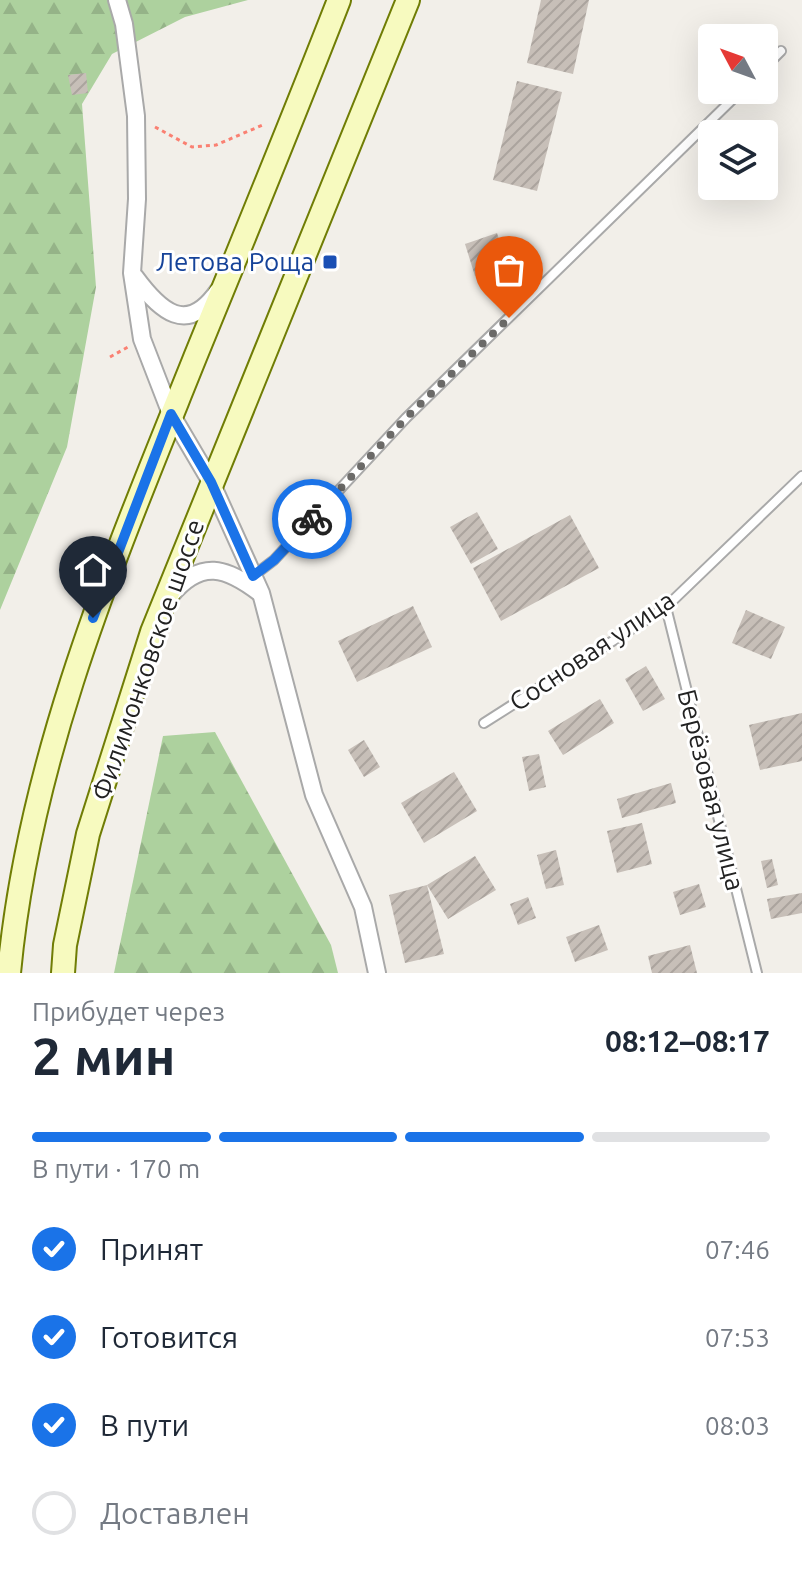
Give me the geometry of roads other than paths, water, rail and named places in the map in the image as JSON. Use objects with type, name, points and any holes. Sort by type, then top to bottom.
[{"type":"main road","points":[[9,973],[28,834],[60,713],[124,530],[339,0]]},
{"type":"main road","name":"Филимонковское шоссе","points":[[63,973],[65,945],[88,834],[163,604],[408,0]]},
{"type":"street","points":[[117,0],[124,24],[136,116],[137,199],[132,273],[142,339],[171,414],[211,482],[261,593],[314,795],[363,907],[377,973]]},
{"type":"street","points":[[132,273],[159,306],[180,315],[195,314],[210,302],[224,282]]},
{"type":"street","points":[[163,604],[194,573],[209,570],[227,571],[261,593]]},
{"type":"lane","points":[[778,54],[781,51]]},
{"type":"lane","points":[[253,576],[274,560],[406,418],[728,104]]},
{"type":"lane","name":"Сосновая улица","points":[[484,723],[666,607],[802,476]]},
{"type":"lane","name":"Берёзовая улица","points":[[666,607],[757,973]]},
{"type":"place","name":"Летова Роща","points":[[330,262]]}]
